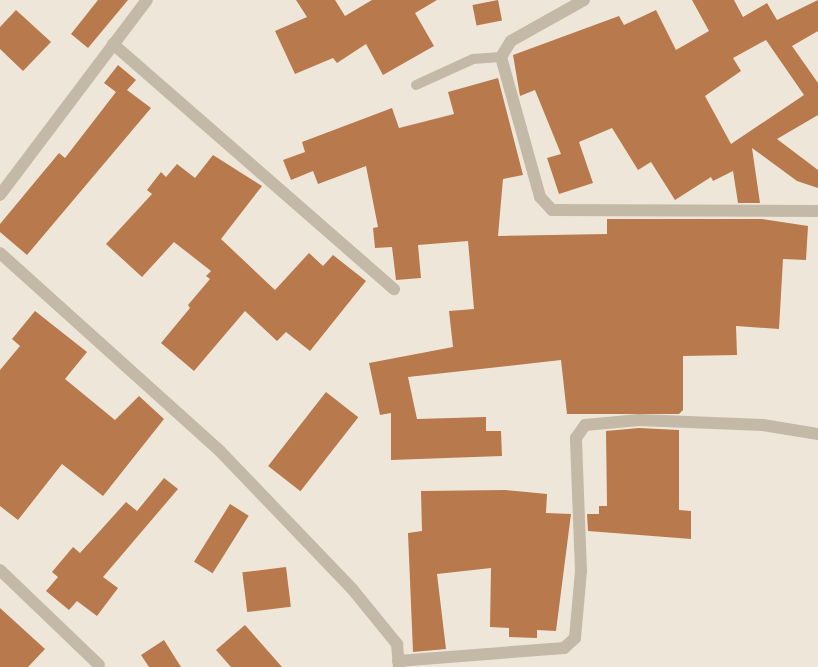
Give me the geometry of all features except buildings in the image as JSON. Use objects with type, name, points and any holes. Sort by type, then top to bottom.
[{"type":"street","points":[[0,195],[147,0]]},
{"type":"street","points":[[584,0],[511,41],[500,57],[540,197],[552,210],[818,211]]},
{"type":"street","points":[[113,44],[394,289]]},
{"type":"street","points":[[0,253],[218,448],[353,590],[396,644],[398,664],[564,648],[575,638],[581,571],[576,438],[585,425],[639,420],[754,424],[818,434]]},
{"type":"street","points":[[0,570],[99,665]]},
{"type":"lane","points":[[416,85],[473,59],[500,57]]}]
